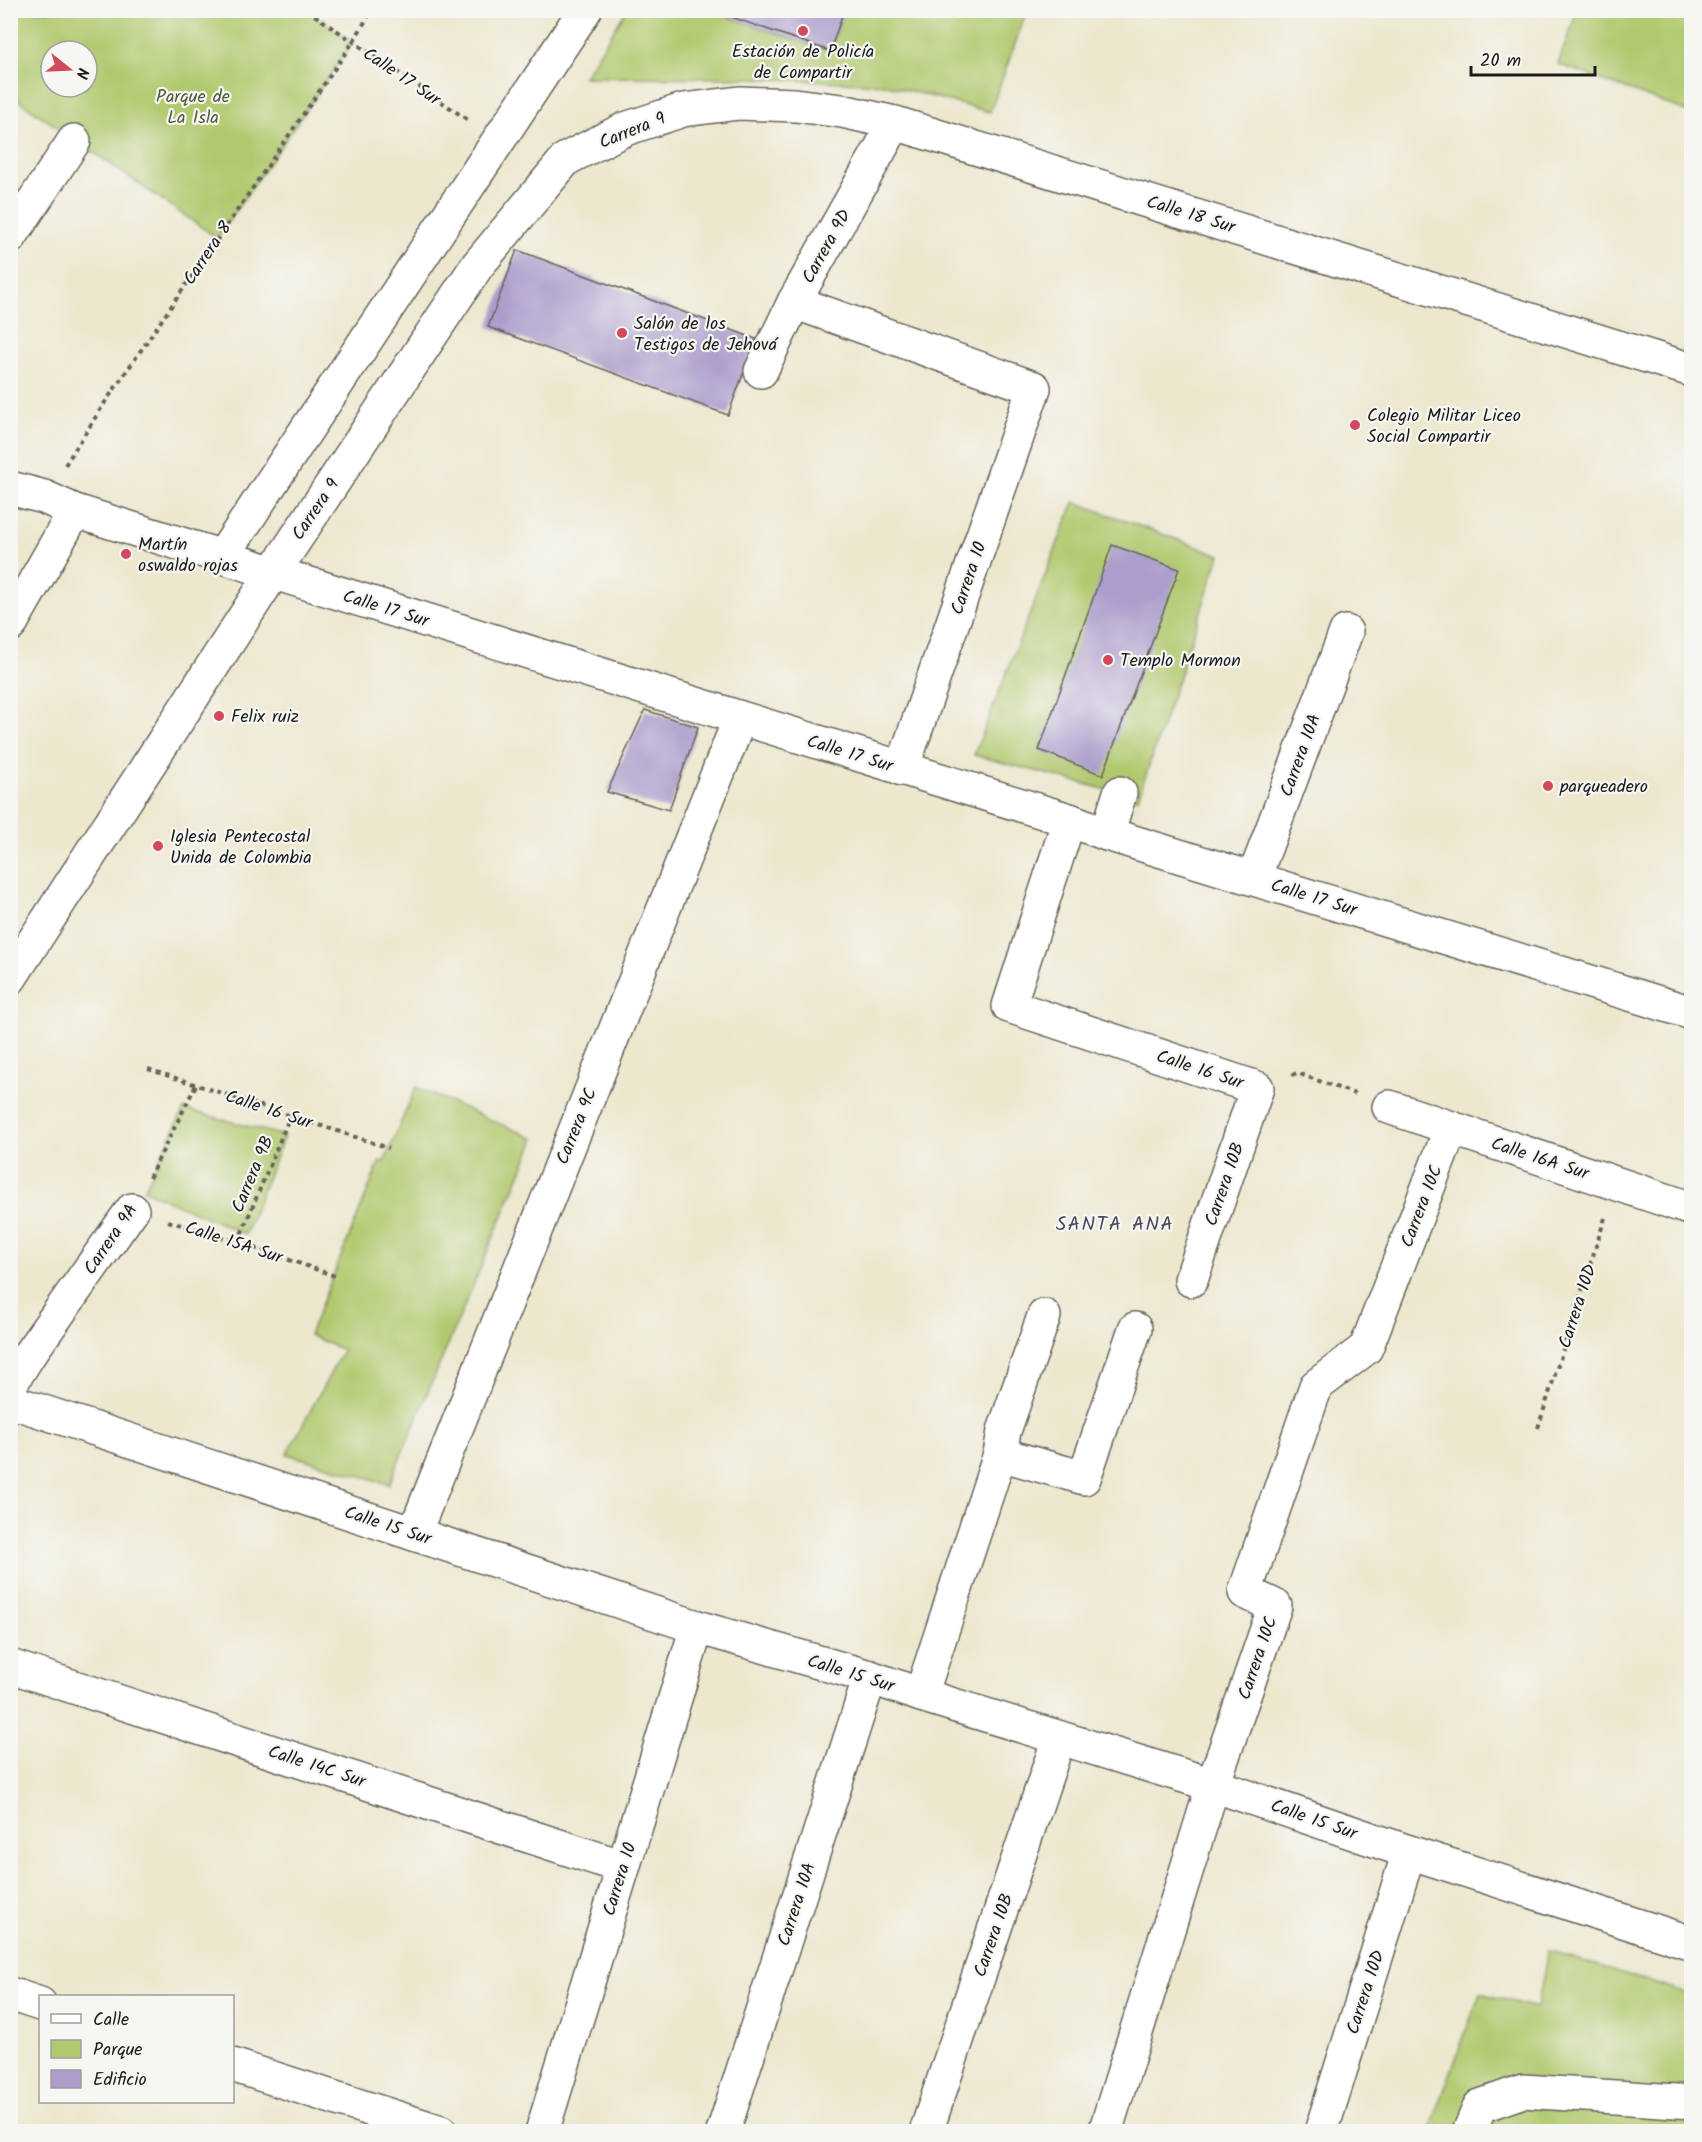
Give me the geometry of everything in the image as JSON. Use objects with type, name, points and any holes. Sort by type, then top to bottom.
[{"type":"street","points":[[222,557],[585,10]]},
{"type":"street","name":"Calle 18 Sur","points":[[683,110],[739,103],[795,105],[842,111],[895,123],[1692,369]]},
{"type":"street","name":"Carrera 9","points":[[10,978],[273,573],[477,266],[566,159],[625,129],[683,110]]},
{"type":"street","name":"Carrera 9D","points":[[761,371],[794,302],[895,123]]},
{"type":"street","points":[[10,237],[74,141]]},
{"type":"street","name":"Carrera 10","points":[[794,302],[1034,388],[902,769]]},
{"type":"street","name":"Calle 17 Sur","points":[[10,488],[44,497],[75,511],[1069,820],[1107,834],[1690,1009]]},
{"type":"street","points":[[10,625],[75,511]]},
{"type":"street","name":"Carrera 10A","points":[[1254,878],[1346,632]]},
{"type":"street","name":"Carrera 9C","points":[[414,1534],[740,718]]},
{"type":"street","points":[[1107,834],[1120,793]]},
{"type":"street","name":"Calle 16 Sur","points":[[1069,820],[1009,1006],[1257,1088]]},
{"type":"street","name":"Carrera 10B","points":[[1191,1280],[1257,1088]]},
{"type":"street","name":"Calle 16A Sur","points":[[1389,1107],[1692,1209]]},
{"type":"street","name":"Carrera 10C","points":[[1105,2132],[1214,1785],[1275,1606],[1245,1592],[1316,1386],[1366,1348],[1451,1128]]},
{"type":"street","name":"Carrera 9A","points":[[10,1385],[28,1356],[132,1210]]},
{"type":"street","points":[[921,1695],[1000,1454],[1004,1431],[1044,1316]]},
{"type":"street","points":[[1000,1454],[1084,1478],[1135,1329]]},
{"type":"street","name":"Calle 15 Sur","points":[[10,1401],[697,1627],[870,1677],[921,1695],[1214,1785],[1409,1852],[1692,1943]]},
{"type":"street","name":"Carrera 10","points":[[542,2132],[697,1627]]},
{"type":"street","name":"Calle 14C Sur","points":[[10,1666],[623,1867]]},
{"type":"street","name":"Carrera 10A","points":[[723,2132],[870,1677]]},
{"type":"street","name":"Carrera 10B","points":[[926,2132],[1059,1738]]},
{"type":"street","name":"Carrera 10D","points":[[1321,2132],[1409,1852]]},
{"type":"street","points":[[10,1994],[39,2004]]},
{"type":"street","points":[[234,2066],[441,2132]]},
{"type":"street","points":[[1469,2132],[1480,2106],[1522,2091],[1692,2102]]},
{"type":"path","name":"Calle 17 Sur","points":[[307,10],[498,141]]},
{"type":"path","name":"Carrera 8","points":[[44,497],[104,404],[353,42],[372,10]]},
{"type":"path","name":"Calle 16 Sur","points":[[148,1069],[389,1149]]},
{"type":"path","name":"Calle 16 Sur","points":[[1257,1088],[1297,1073],[1389,1107]]},
{"type":"path","name":"Carrera 9A","points":[[132,1210],[196,1085]]},
{"type":"path","name":"Carrera 9B","points":[[238,1242],[290,1116]]},
{"type":"path","name":"Carrera 10D","points":[[1538,1428],[1616,1183]]},
{"type":"path","name":"Calle 15A Sur","points":[[132,1210],[238,1242],[335,1276]]},
{"type":"green space","name":"Parque de La Isla","points":[[11,11],[307,11],[353,42],[217,238],[11,95]]},
{"type":"green space","points":[[626,11],[710,11],[830,51],[844,11],[1027,11],[990,112],[884,84],[750,78],[584,77]]},
{"type":"green space","points":[[1577,11],[1691,11],[1691,113],[1558,64]]},
{"type":"green space","points":[[1074,502],[1220,555],[1138,798],[974,755]]},
{"type":"green space","points":[[416,1087],[535,1139],[389,1484],[287,1454],[343,1350],[309,1335],[380,1161],[384,1162]]},
{"type":"green space","points":[[184,1109],[284,1136],[245,1234],[144,1190]]},
{"type":"green space","points":[[1548,1950],[1691,1995],[1691,2131],[1429,2132],[1480,1993],[1537,2008]]},
{"type":"building","name":"Estación de Policía de Compartir","points":[[711,10],[844,10],[830,51]]},
{"type":"building","name":"Salón de los Testigos de Jehová","points":[[517,250],[756,339],[728,415],[488,327]]},
{"type":"building","name":"Templo Mormon","points":[[1112,545],[1179,569],[1103,775],[1039,750]]},
{"type":"building","points":[[645,710],[698,727],[669,810],[607,792]]},
{"type":"place","name":"Estación de Policía de Compartir","points":[[803,31]]},
{"type":"place","name":"Salón de los Testigos de Jehová","points":[[622,333]]},
{"type":"place","name":"Colegio Militar Liceo Social Compartir","points":[[1355,425]]},
{"type":"place","name":"Martín oswaldo rojas","points":[[126,554]]},
{"type":"place","name":"Templo Mormon","points":[[1108,660]]},
{"type":"place","name":"Felix ruiz","points":[[219,716]]},
{"type":"place","name":"parqueadero","points":[[1548,786]]},
{"type":"place","name":"Iglesia Pentecostal Unida de Colombia","points":[[158,846]]},
{"type":"district","name":"SANTA ANA","points":[[1115,1223]]}]
